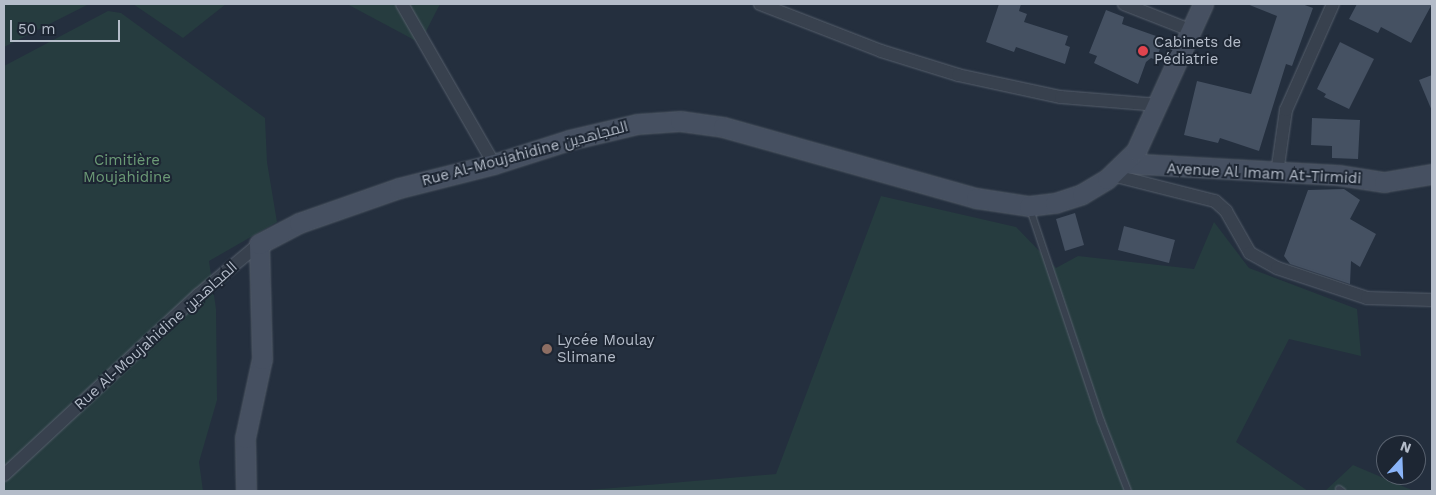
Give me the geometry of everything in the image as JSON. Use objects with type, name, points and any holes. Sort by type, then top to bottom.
[{"type":"street","points":[[402,4],[494,164]]},
{"type":"street","points":[[760,4],[882,51],[958,75],[1061,97],[1159,105]]},
{"type":"street","points":[[1124,4],[1190,30]]},
{"type":"street","name":"Rue Al-Moujahidine المجاهدين","points":[[4,475],[198,295],[259,244],[299,223],[355,202],[494,164],[606,130],[680,121],[741,132],[976,198],[1029,206],[1068,199],[1118,169],[1136,151],[1159,105],[1190,30],[1203,4]]},
{"type":"street","points":[[1277,173],[1286,110],[1333,4]]},
{"type":"street","points":[[1118,169],[1215,201],[1226,211],[1250,253],[1277,268],[1367,298],[1432,300]]},
{"type":"street","name":"Avenue Al Imam At-Tirmidi","points":[[1118,169],[1350,176],[1384,182],[1432,174]]},
{"type":"street","points":[[246,491],[246,438],[262,354],[259,244]]},
{"type":"lane","points":[[1029,206],[1097,412],[1128,491]]},
{"type":"green space","points":[[4,4],[89,4],[4,47]]},
{"type":"green space","points":[[133,4],[226,4],[183,38]]},
{"type":"green space","points":[[347,4],[440,4],[420,43]]},
{"type":"green space","name":"Cimitière Moujahidine","points":[[108,11],[121,13],[265,118],[267,162],[277,222],[209,261],[216,309],[217,400],[199,462],[203,491],[4,491],[4,66]]},
{"type":"green space","points":[[881,196],[1016,227],[1056,268],[1078,256],[1194,269],[1214,222],[1249,268],[1357,309],[1361,356],[1289,339],[1236,442],[1308,491],[578,491],[776,474]]},
{"type":"green space","points":[[1353,465],[1376,475],[1376,485],[1400,485],[1414,491],[1325,491]]},
{"type":"building","points":[[999,4],[1021,4],[1019,11],[1027,14],[1024,22],[1068,36],[1065,45],[1070,47],[1065,64],[1016,47],[1014,52],[986,42]]},
{"type":"building","points":[[1247,4],[1302,4],[1313,8],[1292,66],[1286,64],[1259,151],[1220,138],[1218,143],[1184,135],[1197,81],[1251,94],[1277,16]]},
{"type":"building","points":[[1357,4],[1432,4],[1411,43],[1381,27],[1378,33],[1349,19]]},
{"type":"building","points":[[1106,10],[1124,17],[1122,24],[1156,36],[1154,41],[1162,43],[1156,60],[1151,58],[1146,62],[1138,84],[1094,63],[1097,56],[1089,53]]},
{"type":"building","points":[[1340,42],[1374,59],[1349,109],[1324,97],[1326,94],[1317,89]]},
{"type":"building","points":[[1432,75],[1432,111],[1419,80]]},
{"type":"building","points":[[1312,118],[1360,120],[1358,159],[1332,158],[1332,146],[1311,145]]},
{"type":"building","points":[[1344,189],[1360,200],[1350,219],[1376,234],[1360,267],[1351,261],[1350,284],[1290,264],[1284,256],[1308,190]]},
{"type":"building","points":[[1075,213],[1084,245],[1065,251],[1056,219]]},
{"type":"building","points":[[1124,226],[1175,240],[1169,263],[1118,250]]},
{"type":"place","name":"Cabinets de Pédiatrie","points":[[1143,51]]},
{"type":"place","name":"Lycée Moulay Slimane","points":[[547,349]]}]
